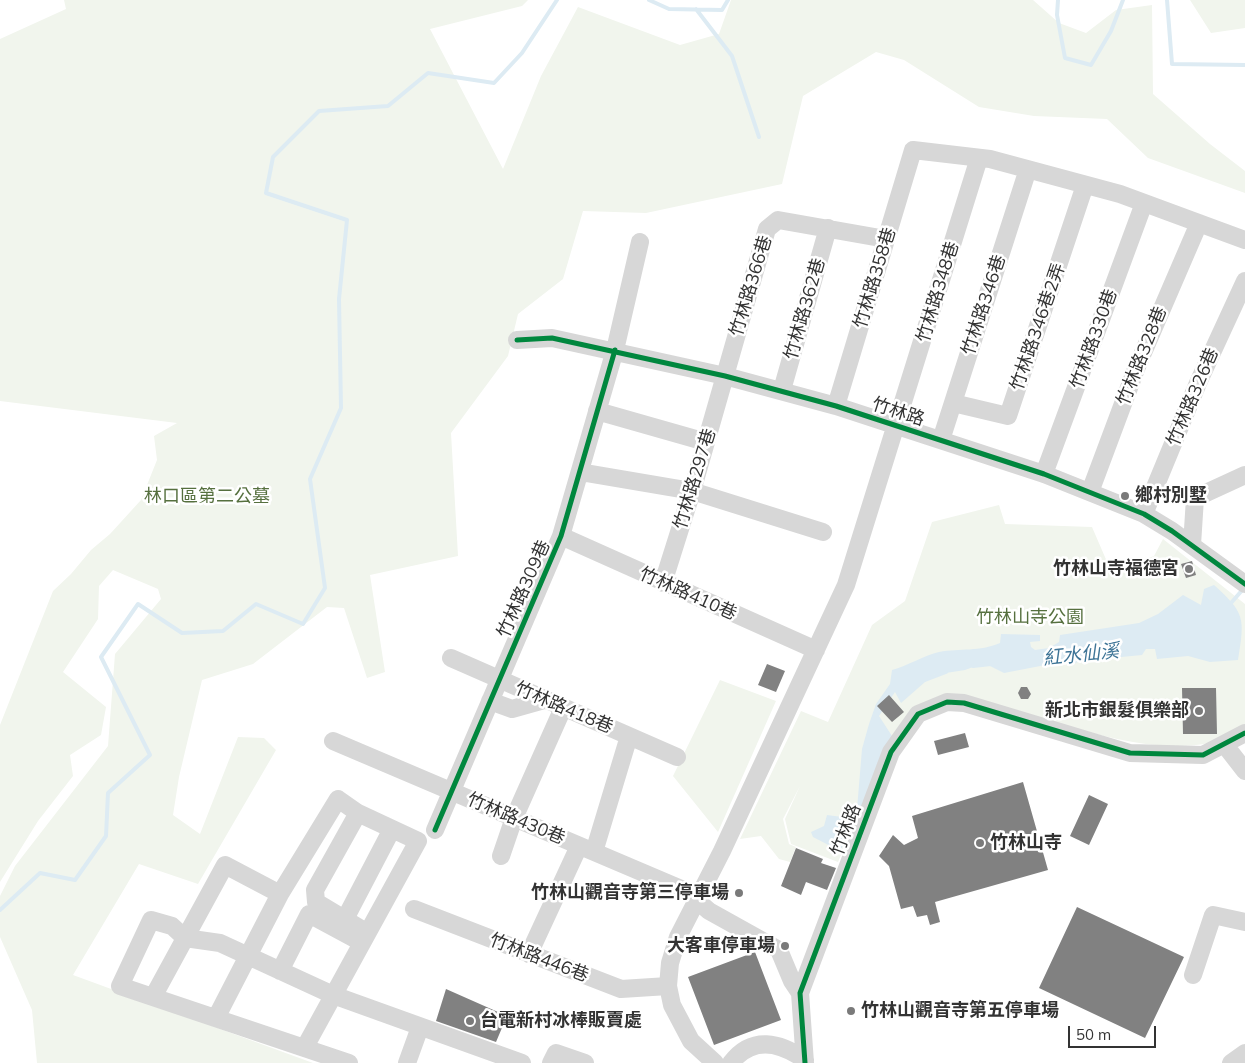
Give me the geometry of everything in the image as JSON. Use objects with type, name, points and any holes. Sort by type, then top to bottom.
[{"type":"street","name":"竹林路358巷","points":[[836,406],[913,150],[979,158]]},
{"type":"street","points":[[979,158],[1086,185],[1144,203],[1245,240]]},
{"type":"street","name":"竹林路348巷","points":[[897,426],[979,158]]},
{"type":"street","name":"竹林路346巷","points":[[941,440],[1028,170]]},
{"type":"street","name":"竹林路346巷2弄","points":[[953,403],[1008,416],[1086,185]]},
{"type":"street","name":"竹林路330巷","points":[[1044,474],[1144,203]]},
{"type":"street","name":"竹林路366巷","points":[[725,376],[767,229],[778,220],[886,239]]},
{"type":"street","name":"竹林路328巷","points":[[1090,492],[1136,369],[1199,223]]},
{"type":"street","name":"竹林路362巷","points":[[782,390],[828,228]]},
{"type":"street","name":"竹林路309巷","points":[[435,830],[561,536],[615,350],[640,242]]},
{"type":"street","name":"竹林路326巷","points":[[1144,514],[1198,383],[1245,281]]},
{"type":"street","name":"竹林路","points":[[517,340],[552,338],[615,350],[782,390],[941,440],[1044,474],[1144,514],[1243,578]]},
{"type":"street","name":"竹林路297巷","points":[[663,583],[725,376]]},
{"type":"street","points":[[597,411],[706,442]]},
{"type":"street","name":"竹林路","points":[[715,1063],[691,1041],[679,1022],[672,1006],[668,986],[670,963],[678,937],[722,852],[846,585],[897,426]]},
{"type":"street","points":[[580,472],[692,491],[823,532]]},
{"type":"street","points":[[1192,545],[1195,498],[1245,475]]},
{"type":"street","name":"竹林路410巷","points":[[561,536],[816,650]]},
{"type":"street","name":"竹林路418巷","points":[[451,658],[677,757]]},
{"type":"street","points":[[490,701],[512,709],[544,700]]},
{"type":"street","name":"竹林路","points":[[805,1061],[800,992],[891,752],[918,714],[947,702],[964,703],[1130,753],[1203,755],[1245,733]]},
{"type":"street","points":[[501,856],[514,818],[563,708]]},
{"type":"street","points":[[530,954],[586,849],[630,736]]},
{"type":"street","name":"竹林路430巷","points":[[333,741],[686,891],[709,911],[779,950],[792,981],[800,992]]},
{"type":"street","points":[[1224,744],[1245,771]]},
{"type":"street","points":[[216,1018],[280,894],[338,799],[358,813],[418,841],[305,1047]]},
{"type":"street","points":[[358,813],[315,890],[316,902],[340,917],[364,937]]},
{"type":"street","points":[[340,917],[388,827]]},
{"type":"street","points":[[153,997],[225,865],[280,894]]},
{"type":"street","name":"竹林路446巷","points":[[414,909],[621,989],[668,986]]},
{"type":"street","points":[[280,970],[309,914],[364,937]]},
{"type":"street","points":[[1193,975],[1213,915],[1245,922]]},
{"type":"street","points":[[349,1063],[120,986],[151,920],[172,926],[185,938],[220,943],[333,995],[522,1063]]},
{"type":"street","points":[[407,1063],[420,1027]]},
{"type":"street","points":[[731,1063],[738,1054],[757,1045],[774,1043],[791,1050],[805,1061]]},
{"type":"street","points":[[551,1063],[556,1053],[585,1063]]},
{"type":"street","points":[[1231,1063],[1245,1053]]},
{"type":"green space","name":"林口區第二公墓","points":[[64,0],[528,0],[522,6],[430,29],[503,169],[541,76],[578,7],[680,45],[719,34],[731,0],[1033,0],[1059,23],[1086,33],[1116,10],[1152,5],[1153,94],[1210,144],[1245,171],[1245,193],[1148,158],[1107,119],[1034,116],[979,107],[904,60],[876,52],[803,96],[782,184],[646,213],[583,211],[563,279],[518,314],[508,356],[451,433],[458,556],[370,575],[385,672],[367,678],[344,608],[327,607],[253,664],[202,680],[179,777],[173,815],[200,834],[238,737],[264,738],[276,750],[198,884],[139,864],[73,975],[313,1063],[37,1063],[32,1010],[0,937],[0,896],[15,866],[108,746],[115,654],[161,599],[158,589],[113,570],[99,586],[98,619],[63,672],[106,707],[101,735],[70,755],[73,776],[38,821],[0,882],[0,725],[53,591],[141,500],[157,460],[154,436],[177,423],[0,401],[0,39],[66,9]]},
{"type":"green space","points":[[1190,0],[1245,0],[1245,28],[1211,33]]},
{"type":"green space","name":"竹林山寺公園","points":[[999,505],[1005,524],[1092,527],[1111,571],[1154,556],[1163,539],[1245,604],[1245,733],[1207,744],[1170,746],[1132,742],[1095,734],[982,701],[945,695],[880,762],[838,862],[791,844],[785,819],[800,786],[783,819],[789,844],[796,847],[790,862],[779,859],[761,836],[740,839],[801,711],[828,722],[872,625],[905,601],[932,522]]},
{"type":"green space","points":[[720,680],[776,701],[718,832],[673,776]]},
{"type":"water","points":[[1214,585],[1232,603],[1240,617],[1242,634],[1238,660],[1210,662],[1188,656],[1157,659],[1155,649],[1146,649],[1142,655],[1101,659],[1092,654],[1074,664],[1061,662],[1004,673],[984,663],[965,670],[933,675],[901,703],[895,692],[879,716],[892,736],[856,821],[840,851],[813,837],[811,832],[824,826],[827,815],[850,818],[857,809],[862,749],[876,704],[890,684],[892,670],[939,652],[992,646],[1000,643],[1001,634],[1040,635],[1040,641],[1030,642],[1031,647],[1035,650],[1049,648],[1059,642],[1060,635],[1139,623],[1158,614],[1183,595],[1201,605],[1204,589]]},
{"type":"building","name":"竹林山寺福德宮","points":[[1192,561],[1196,575],[1186,578],[1181,564]]},
{"type":"building","points":[[767,664],[785,671],[776,692],[758,685]]},
{"type":"building","points":[[1021,687],[1027,687],[1031,694],[1028,699],[1021,699],[1018,693]]},
{"type":"building","name":"新北市銀髮俱樂部","points":[[1182,688],[1216,688],[1217,734],[1183,734]]},
{"type":"building","points":[[889,695],[904,712],[892,722],[877,706]]},
{"type":"building","points":[[965,733],[969,747],[938,755],[934,741]]},
{"type":"building","name":"竹林山寺","points":[[1023,782],[1048,870],[935,902],[940,922],[930,925],[927,915],[917,917],[913,906],[901,909],[889,866],[879,856],[893,835],[904,845],[918,838],[912,816]]},
{"type":"building","points":[[1089,795],[1108,804],[1089,845],[1070,836]]},
{"type":"building","points":[[796,848],[823,859],[821,863],[836,868],[827,890],[806,882],[801,895],[781,886]]},
{"type":"building","points":[[1077,907],[1184,957],[1145,1038],[1039,988]]},
{"type":"building","points":[[755,952],[781,1020],[714,1045],[688,977]]},
{"type":"building","name":"台電新村冰棒販賣處","points":[[446,989],[507,1016],[496,1042],[436,1021]]},
{"type":"waterway","points":[[0,910],[40,873],[75,880],[106,836],[108,793],[150,755],[101,657],[138,604],[182,633],[223,631],[256,604],[303,624],[325,588],[310,479],[341,408],[339,299],[347,220],[266,193],[273,157],[319,111],[388,106],[428,73],[494,83],[522,53],[557,0]]},
{"type":"waterway","points":[[649,0],[669,9],[722,10],[728,0]]},
{"type":"waterway","name":"紅水仙溪","points":[[1058,0],[1057,15],[1065,58],[1091,65],[1111,31],[1123,0]]},
{"type":"waterway","name":"紅水仙溪","points":[[1167,0],[1172,64],[1245,65]]},
{"type":"waterway","points":[[696,9],[732,56],[759,137]]},
{"type":"waterway","name":"紅水仙溪","points":[[1231,603],[1244,588]]},
{"type":"waterway","name":"紅水仙溪","points":[[973,666],[991,664]]},
{"type":"waterway","name":"紅水仙溪","points":[[925,680],[946,672]]},
{"type":"cycle path","points":[[517,340],[552,338],[725,376],[836,406],[1044,474],[1144,514],[1172,531],[1245,584]]},
{"type":"cycle path","points":[[435,830],[561,536],[615,350]]},
{"type":"cycle path","points":[[805,1063],[800,993],[891,752],[918,714],[947,702],[964,703],[1130,753],[1203,755],[1245,733]]},
{"type":"place","name":"鄉村別墅","points":[[1125,496]]},
{"type":"place","name":"竹林山寺福德宮","points":[[1189,569]]},
{"type":"place","name":"新北市銀髮俱樂部","points":[[1199,711]]},
{"type":"place","name":"竹林山寺","points":[[980,843]]},
{"type":"place","name":"竹林山觀音寺第三停車場","points":[[739,893]]},
{"type":"place","name":"大客車停車場","points":[[785,946]]},
{"type":"place","name":"竹林山觀音寺第五停車場","points":[[851,1011]]},
{"type":"place","name":"台電新村冰棒販賣處","points":[[470,1021]]}]
